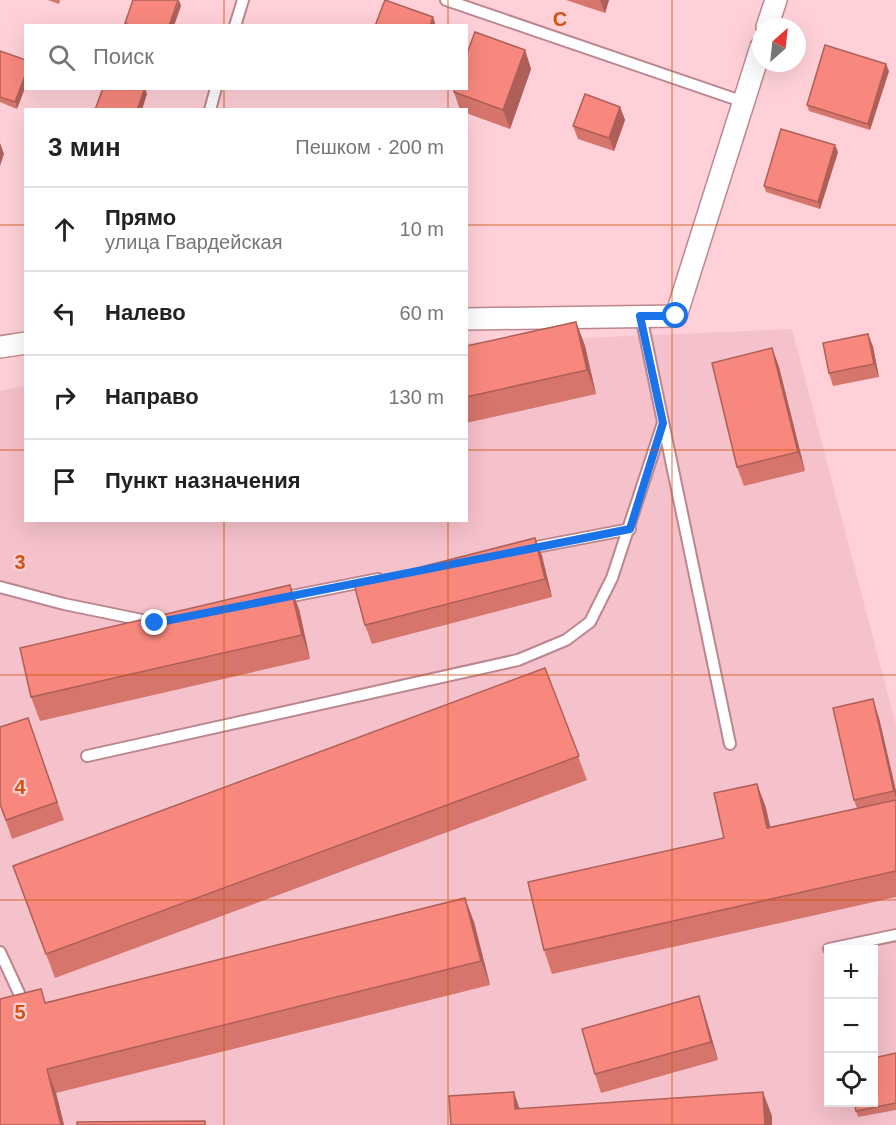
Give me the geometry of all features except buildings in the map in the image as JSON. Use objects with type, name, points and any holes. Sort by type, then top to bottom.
[{"type":"street","points":[[770,18],[776,0]]},
{"type":"street","points":[[468,319],[676,316],[753,72]]},
{"type":"street","points":[[0,347],[24,343]]},
{"type":"lane","points":[[236,24],[243,0]]},
{"type":"lane","points":[[446,0],[744,102]]},
{"type":"lane","points":[[211,108],[215,90]]},
{"type":"lane","points":[[640,316],[730,744]]},
{"type":"lane","points":[[87,756],[518,660],[566,640],[590,622],[612,578],[663,423]]},
{"type":"lane","points":[[514,552],[630,529]]},
{"type":"lane","points":[[271,600],[387,577]]},
{"type":"lane","points":[[0,587],[64,604],[155,623],[167,621]]},
{"type":"lane","points":[[848,945],[896,935]]},
{"type":"lane","points":[[0,952],[22,1010],[38,1006]]},
{"type":"shaded area","points":[[792,329],[896,725],[896,1125],[0,1125],[0,391],[24,386],[24,522],[468,522],[468,343]]},
{"type":"route","points":[[155,623],[630,529],[663,423],[640,316],[676,316]]}]
